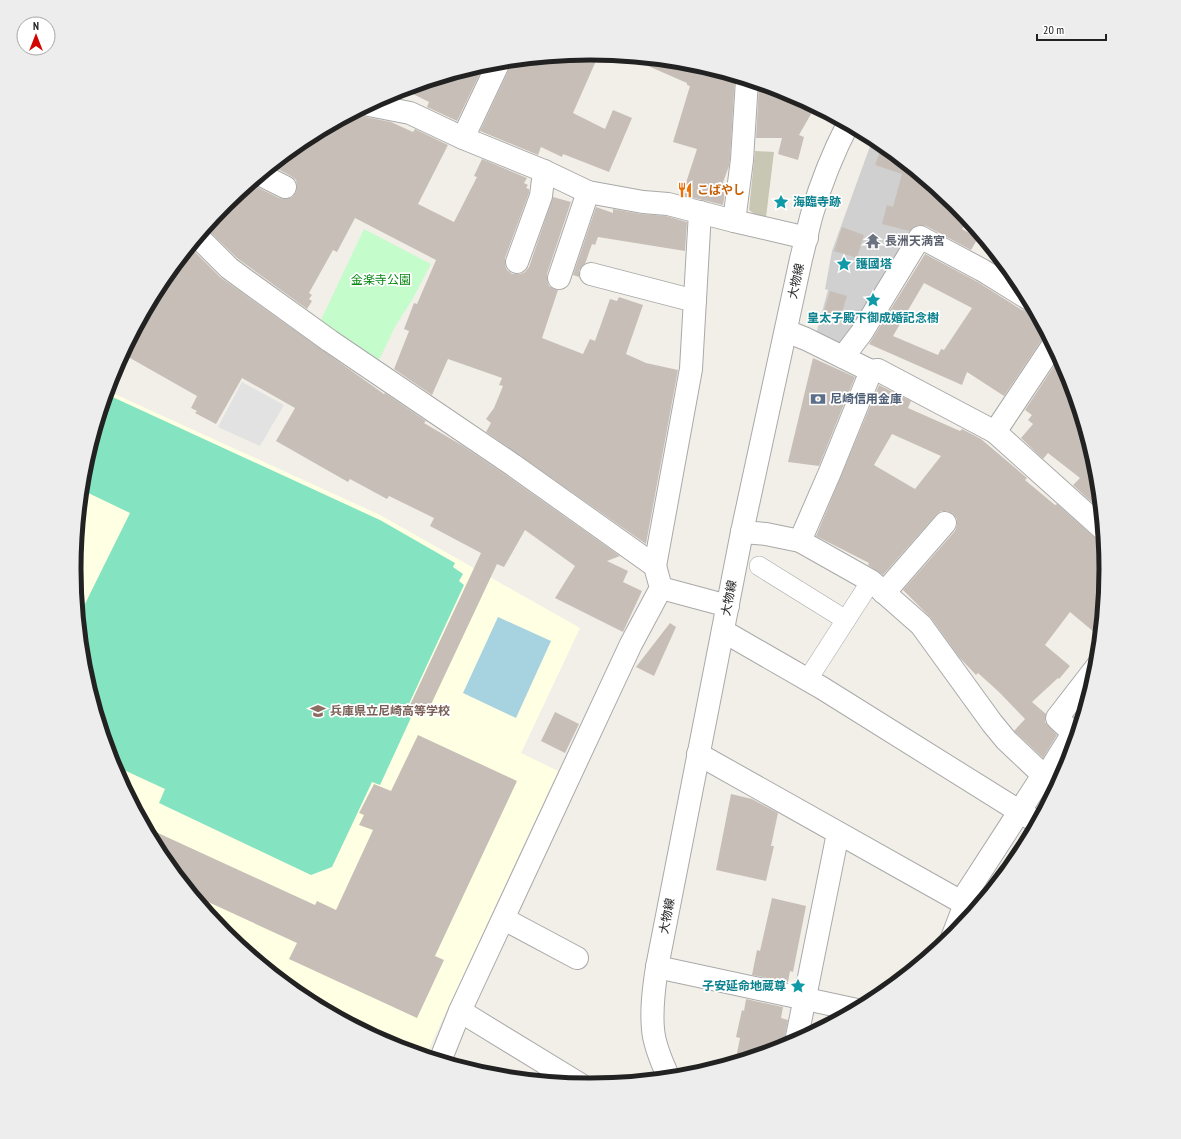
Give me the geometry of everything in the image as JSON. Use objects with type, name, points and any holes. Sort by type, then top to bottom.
[{"type":"street","points":[[464,138],[496,69]]},
{"type":"street","points":[[734,221],[742,160],[747,85]]},
{"type":"street","points":[[379,107],[410,113],[464,138],[544,171],[588,192],[643,202],[668,204],[807,238]]},
{"type":"street","name":"大物線","points":[[667,1073],[662,1063],[653,1031],[653,996],[657,967],[742,532],[812,215],[830,162],[846,129]]},
{"type":"street","points":[[517,262],[541,196],[544,171]]},
{"type":"street","points":[[265,177],[285,187]]},
{"type":"street","points":[[559,278],[588,192]]},
{"type":"street","points":[[442,1057],[460,1011],[504,920],[631,644],[661,588],[655,566],[691,369],[700,212]]},
{"type":"street","points":[[843,357],[862,332],[920,237],[982,270],[1018,292]]},
{"type":"street","points":[[202,241],[229,268],[330,341],[513,465],[655,566]]},
{"type":"street","points":[[591,274],[695,301]]},
{"type":"street","points":[[786,331],[806,339],[871,371],[878,370],[995,432],[1098,524]]},
{"type":"street","points":[[995,432],[1050,350]]},
{"type":"street","points":[[800,541],[871,371]]},
{"type":"street","points":[[808,679],[846,620],[945,523]]},
{"type":"street","points":[[742,532],[766,534],[800,541],[878,587],[921,625],[1006,740],[1049,778]]},
{"type":"street","points":[[759,566],[846,620]]},
{"type":"street","points":[[661,588],[728,606]]},
{"type":"street","points":[[723,631],[808,679],[1034,820]]},
{"type":"street","points":[[970,907],[966,894],[1019,811],[1049,778],[1048,773],[1073,733],[1057,718],[1088,678]]},
{"type":"street","points":[[698,754],[970,907]]},
{"type":"street","points":[[798,1034],[838,834]]},
{"type":"street","points":[[504,920],[577,958]]},
{"type":"street","points":[[657,967],[849,1008]]},
{"type":"street","points":[[460,1011],[566,1078]]},
{"type":"shaded area","name":"長洲天満宮","points":[[871,144],[901,165],[926,186],[917,231],[863,322],[838,345],[816,334],[828,290],[825,289],[832,251]]},
{"type":"shaded area","points":[[755,151],[774,152],[766,217],[756,215],[749,210]]},
{"type":"shaded area","points":[[242,382],[284,405],[260,446],[218,427]]},
{"type":"shaded area","name":"兵庫県立尼崎高等学校","points":[[113,393],[380,515],[580,628],[521,753],[558,771],[427,1052],[391,1038],[333,1009],[307,993],[280,974],[230,930],[186,880],[167,853],[149,824],[120,764],[98,701],[91,669],[85,636],[81,570],[85,503],[98,438]]},
{"type":"green space","name":"金楽寺公園","points":[[364,229],[431,264],[412,300],[396,325],[377,364],[320,322]]},
{"type":"green space","points":[[112,397],[380,520],[455,563],[453,567],[463,574],[459,581],[464,585],[408,706],[415,709],[380,785],[372,782],[332,867],[311,875],[159,803],[165,789],[122,769],[108,733],[98,701],[85,636],[83,609],[130,513],[87,492],[98,438]]},
{"type":"water","points":[[498,617],[551,641],[516,718],[463,693]]},
{"type":"building","points":[[596,60],[573,113],[605,129],[613,110],[632,118],[609,172],[563,154],[562,157],[541,147],[538,155],[480,131],[510,67],[524,64],[557,61]]},
{"type":"building","points":[[640,62],[690,70],[735,81],[730,159],[722,185],[726,186],[723,205],[682,195],[697,149],[673,142],[690,86],[687,85],[687,83]]},
{"type":"building","points":[[480,72],[457,121],[427,107],[429,102],[411,93],[459,77]]},
{"type":"building","points":[[759,89],[812,111],[799,135],[804,137],[798,160],[778,154],[782,138],[756,138]]},
{"type":"building","points":[[361,115],[391,122],[413,132],[415,129],[448,145],[418,204],[454,222],[477,177],[474,176],[482,159],[527,178],[524,183],[528,185],[526,188],[529,189],[529,193],[505,258],[507,270],[512,274],[520,274],[525,272],[529,267],[553,197],[571,202],[547,274],[549,286],[558,290],[542,338],[583,354],[590,339],[595,341],[610,299],[617,301],[619,297],[643,305],[626,354],[646,363],[678,370],[646,544],[486,432],[491,423],[486,419],[494,408],[503,386],[499,385],[502,378],[448,359],[432,395],[394,369],[409,331],[404,329],[414,303],[417,304],[436,260],[355,218],[337,252],[333,250],[309,293],[312,295],[309,299],[312,301],[307,309],[237,258],[209,231],[230,209],[255,186],[279,198],[286,199],[292,197],[296,192],[297,187],[296,180],[276,168],[307,146],[336,128]]},
{"type":"building","points":[[880,151],[901,165],[926,186],[965,224],[962,229],[978,238],[971,250],[926,226],[914,226],[909,231],[882,224],[887,205],[893,207],[902,174],[875,165]]},
{"type":"building","points":[[596,207],[613,213],[613,209],[641,214],[666,216],[687,222],[685,251],[598,237],[595,245],[592,244],[585,264],[579,270],[579,277],[573,275]]},
{"type":"building","points":[[842,227],[864,235],[857,258],[834,251]]},
{"type":"building","points":[[193,250],[220,277],[384,394],[385,393],[426,421],[424,423],[463,446],[506,475],[620,556],[607,561],[628,571],[623,582],[642,591],[623,632],[555,598],[575,566],[525,530],[504,567],[497,564],[427,713],[410,705],[481,553],[430,526],[434,518],[389,496],[387,499],[350,479],[348,482],[276,441],[295,408],[242,378],[216,424],[195,413],[197,411],[191,408],[197,396],[128,357],[149,315],[167,286]]},
{"type":"building","points":[[925,254],[976,281],[1022,310],[1030,311],[1044,337],[1004,396],[967,372],[962,385],[869,344]],"holes":[[[924,283],[972,308],[944,350],[941,349],[938,355],[893,336]]]},
{"type":"building","points":[[830,291],[847,296],[839,322],[822,317]]},
{"type":"building","points":[[813,358],[855,377],[819,466],[788,462]]},
{"type":"building","points":[[1056,363],[1073,406],[1083,438],[1096,507],[1073,485],[1080,478],[1048,453],[1043,459],[1021,438],[1033,424],[1028,420],[1032,415],[1025,410]]},
{"type":"building","points":[[879,385],[911,401],[908,408],[960,431],[962,429],[981,439],[1027,478],[1025,480],[1055,505],[1057,504],[1099,540],[1099,603],[1096,634],[1070,612],[1045,645],[1070,666],[1059,679],[1058,678],[1032,702],[1046,714],[1045,722],[1057,735],[1043,758],[1014,731],[1025,719],[978,673],[976,675],[959,657],[931,618],[903,590],[955,531],[957,519],[953,514],[947,511],[941,511],[936,515],[883,575],[868,565],[869,563],[816,536]],"holes":[[[892,434],[941,456],[915,489],[874,465]]]},
{"type":"building","points":[[670,623],[676,627],[654,676],[636,667]]},
{"type":"building","points":[[1081,709],[1077,720],[1074,717]]},
{"type":"building","points":[[555,712],[579,724],[565,753],[541,741]]},
{"type":"building","points":[[418,735],[517,781],[435,956],[444,960],[417,1018],[289,959],[297,943],[202,899],[186,880],[153,831],[315,905],[317,901],[336,910],[373,830],[359,825],[364,815],[359,813],[374,784],[391,791]]},
{"type":"building","points":[[731,794],[752,799],[778,813],[771,846],[774,846],[766,881],[716,870]]},
{"type":"building","points":[[772,898],[806,906],[793,972],[790,971],[788,982],[752,975],[757,950],[760,951]]},
{"type":"building","points":[[746,999],[783,1007],[781,1018],[788,1020],[784,1040],[736,1058],[740,1038],[736,1037],[742,1010],[744,1011]]},
{"type":"place","name":"こばやし","points":[[685,190]]},
{"type":"place","name":"海臨寺跡","points":[[781,202]]},
{"type":"place","name":"長洲天満宮","points":[[873,241]]},
{"type":"place","name":"護國塔","points":[[844,264]]},
{"type":"place","name":"皇太子殿下御成婚記念樹","points":[[873,300]]},
{"type":"place","name":"尼崎信用金庫","points":[[818,399]]},
{"type":"place","name":"兵庫県立尼崎高等学校","points":[[318,711]]},
{"type":"place","name":"子安延命地蔵尊","points":[[798,986]]}]
